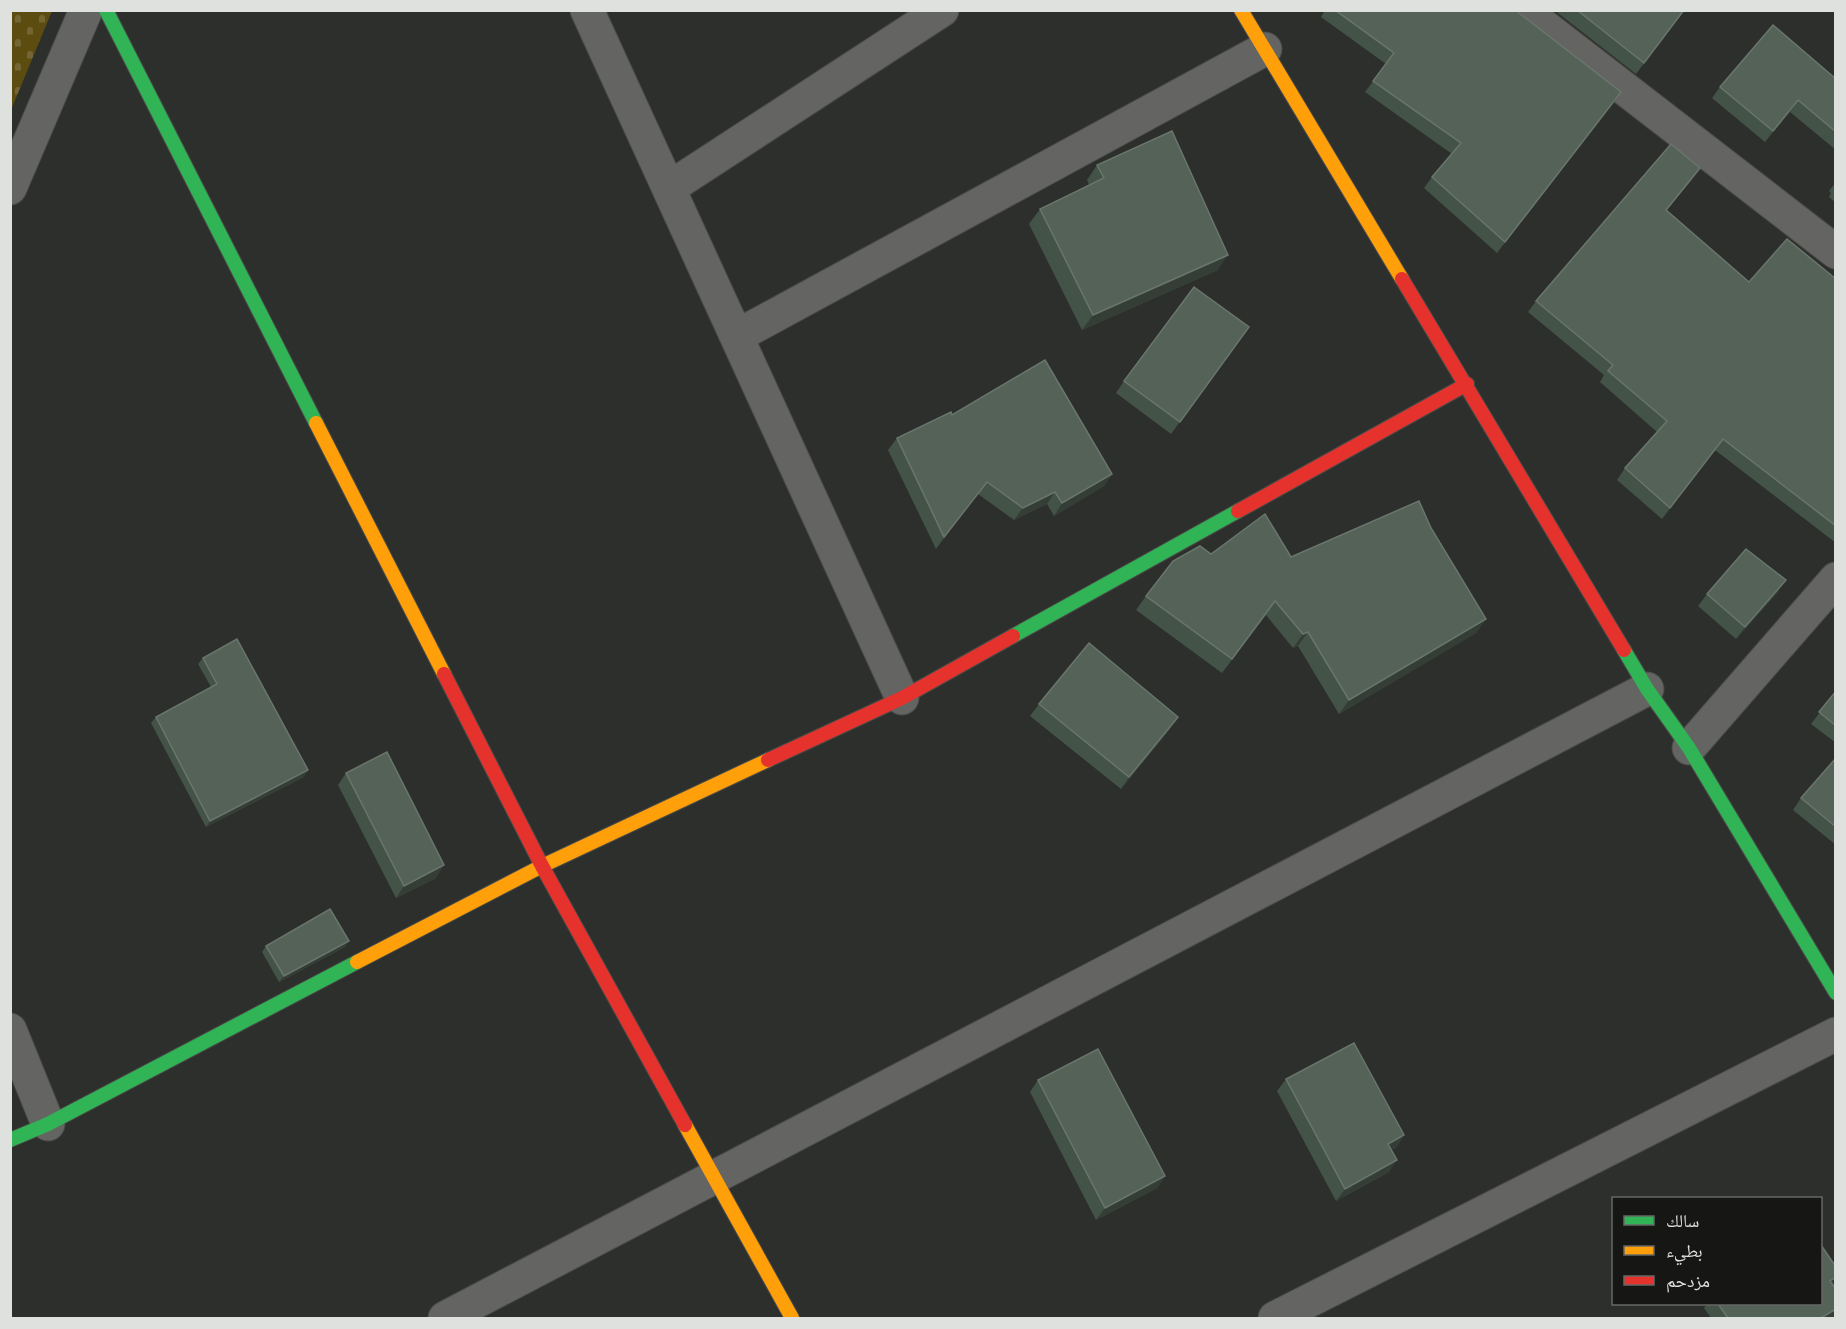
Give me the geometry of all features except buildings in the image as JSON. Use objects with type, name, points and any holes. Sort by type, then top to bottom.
[{"type":"street","points":[[10,188],[86,10]]},
{"type":"street","points":[[106,10],[542,866],[792,1318]]},
{"type":"street","points":[[587,10],[902,698]]},
{"type":"street","points":[[669,188],[942,10]]},
{"type":"street","points":[[1242,10],[1647,689],[1689,748],[1836,993]]},
{"type":"street","points":[[1523,10],[1836,252]]},
{"type":"street","points":[[737,336],[1265,49]]},
{"type":"street","points":[[10,1140],[48,1124],[542,866],[902,698],[1467,384]]},
{"type":"street","points":[[1689,748],[1832,590]]},
{"type":"street","points":[[446,1318],[1647,689]]},
{"type":"street","points":[[10,1030],[48,1124]]},
{"type":"street","points":[[1275,1318],[1836,1034]]},
{"type":"green space","points":[[10,11],[52,11],[11,110]]},
{"type":"traffic: fast","points":[[106,10],[316,423]]},
{"type":"traffic: fast","points":[[1013,636],[1238,511]]},
{"type":"traffic: fast","points":[[1624,650],[1647,689],[1689,748],[1836,993]]},
{"type":"traffic: fast","points":[[10,1140],[48,1124],[357,962]]},
{"type":"traffic: slow","points":[[1241,10],[1402,279]]},
{"type":"traffic: slow","points":[[316,423],[444,674]]},
{"type":"traffic: slow","points":[[357,962],[542,866],[768,760]]},
{"type":"traffic: slow","points":[[685,1125],[792,1318]]},
{"type":"traffic: jam","points":[[1402,279],[1624,650]]},
{"type":"traffic: jam","points":[[1238,511],[1467,384]]},
{"type":"traffic: jam","points":[[768,760],[902,698],[1013,636]]},
{"type":"traffic: jam","points":[[444,674],[542,866],[685,1125]]}]
